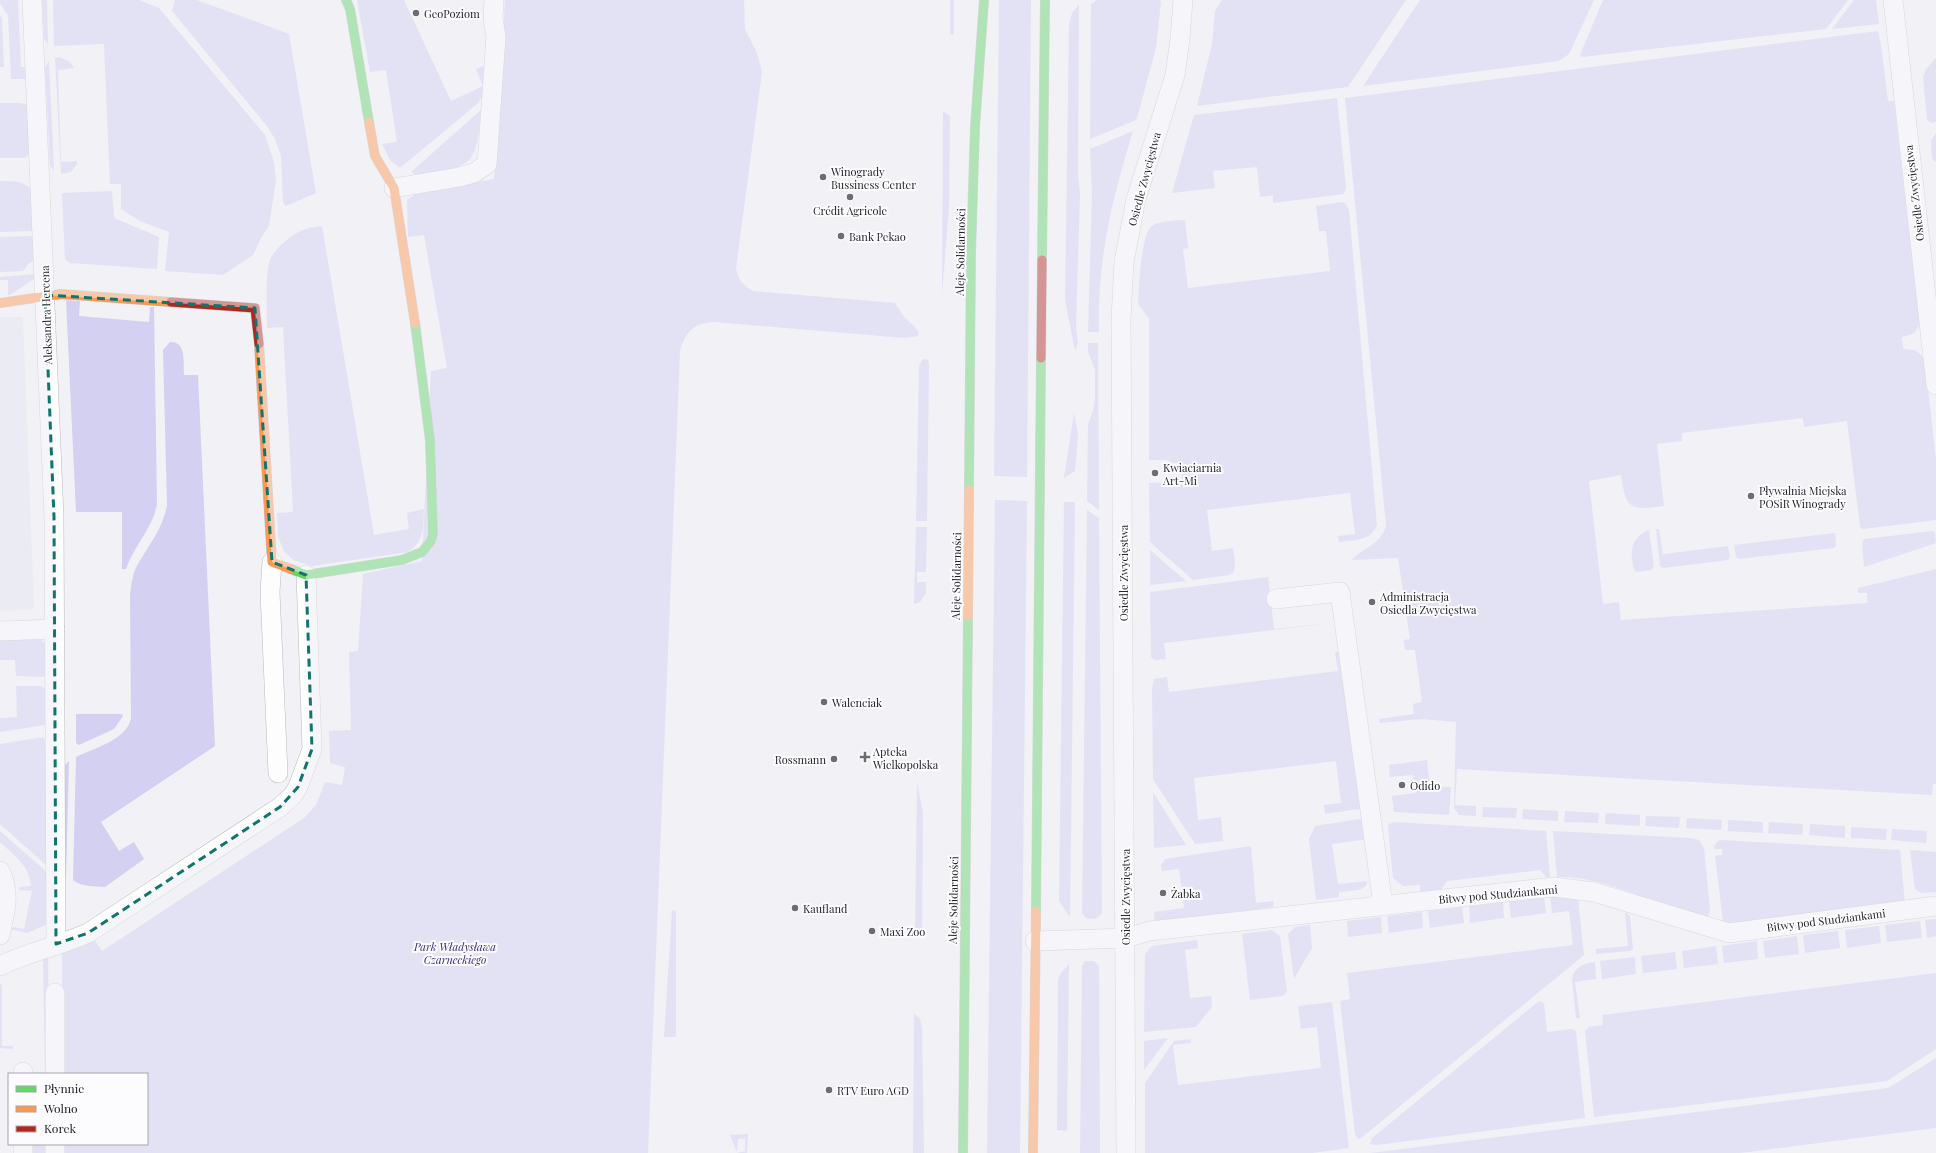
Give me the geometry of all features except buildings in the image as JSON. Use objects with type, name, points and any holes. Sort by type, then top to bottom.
[{"type":"street","name":"Aleksandra Hercena","points":[[32,0],[54,517],[56,944]]},
{"type":"street","points":[[272,562],[306,575],[410,557],[422,552],[427,547],[433,534],[430,440],[425,390],[394,188],[375,156],[346,0]]},
{"type":"street","points":[[394,188],[459,177],[474,173],[487,164],[496,37],[493,18],[494,0]]},
{"type":"street","name":"Aleje Solidarności","points":[[963,1153],[971,252],[975,127],[984,0]]},
{"type":"street","points":[[1033,1153],[1045,0]]},
{"type":"street","name":"Osiedle Zwycięstwa","points":[[1126,1153],[1126,938],[1121,327],[1124,262],[1136,199],[1175,75],[1180,40],[1183,0]]},
{"type":"street","name":"Osiedle Zwycięstwa","points":[[1894,0],[1924,342],[1936,385]]},
{"type":"street","points":[[0,303],[9,303],[45,295],[61,294],[255,308],[259,343],[272,562],[270,592],[278,773]]},
{"type":"street","points":[[0,966],[56,944],[71,941],[88,933],[280,807],[293,795],[302,777],[312,749],[306,575]]},
{"type":"street","points":[[1276,599],[1340,592],[1384,905]]},
{"type":"street","points":[[0,631],[55,630]]},
{"type":"street","points":[[0,871],[7,889],[7,900],[0,935]]},
{"type":"street","name":"Bitwy pod Studziankami","points":[[1035,941],[1073,941],[1126,938],[1150,931],[1314,915],[1384,905],[1554,887],[1594,892],[1729,933],[1936,906]]},
{"type":"street","points":[[55,993],[56,1073]]},
{"type":"highlighted area","points":[[45,295],[255,308],[272,562],[306,575],[312,749],[298,787],[280,807],[88,933],[56,944],[54,517]]},
{"type":"shaded area","points":[[0,317],[23,317],[34,609],[0,611]]},
{"type":"green space","points":[[0,0],[18,0],[21,67],[28,67],[26,79],[11,79],[8,16],[0,3]]},
{"type":"green space","points":[[42,0],[47,0],[48,45],[44,38]]},
{"type":"green space","points":[[53,0],[139,0],[159,8],[265,135],[274,162],[276,180],[269,226],[261,238],[253,255],[223,275],[165,271],[169,232],[140,221],[121,209],[121,184],[110,184],[104,44],[54,46]]},
{"type":"green space","points":[[175,0],[197,0],[289,34],[316,193],[286,206],[283,203],[281,156],[275,139],[267,126],[172,11]]},
{"type":"green space","points":[[357,0],[404,0],[451,101],[483,86],[476,69],[483,66],[487,70],[483,96],[477,104],[400,168],[390,160],[382,144],[397,142],[386,70],[370,72]]},
{"type":"green space","name":"Park Władysława Czarneckiego","points":[[505,0],[744,0],[745,29],[757,53],[762,72],[736,268],[738,276],[746,287],[753,291],[895,303],[904,317],[919,333],[918,336],[904,338],[714,322],[701,324],[691,330],[682,344],[680,351],[648,1153],[63,1153],[63,1145],[148,1145],[148,1073],[62,1073],[62,953],[93,938],[102,951],[304,818],[316,805],[325,782],[342,785],[345,767],[330,763],[329,731],[351,730],[349,652],[358,651],[363,574],[422,561],[431,371],[447,368],[424,235],[408,237],[407,200],[417,193],[494,179]]},
{"type":"green space","points":[[950,0],[954,0],[954,35],[950,34]]},
{"type":"green space","points":[[999,0],[1031,0],[1027,477],[994,476]]},
{"type":"green space","points":[[1097,0],[1160,0],[1161,2],[1156,48],[1136,120],[1090,139],[1091,4]]},
{"type":"green space","points":[[1222,0],[1406,0],[1348,87],[1197,106],[1212,44],[1215,11]]},
{"type":"green space","points":[[1420,0],[1594,0],[1569,54],[1559,61],[1363,86]]},
{"type":"green space","points":[[1603,0],[1848,0],[1826,29],[1582,57],[1580,55]]},
{"type":"green space","points":[[1854,0],[1876,0],[1879,24],[1832,29]]},
{"type":"green space","points":[[1079,4],[1078,175],[1080,193],[1076,328],[1078,343],[1075,351],[1065,300],[1069,25],[1072,13]]},
{"type":"green space","points":[[0,15],[2,18],[4,67],[0,67]]},
{"type":"green space","points":[[1878,31],[1888,101],[1894,101],[1919,318],[1917,329],[1910,335],[1902,337],[1903,349],[1916,351],[1925,361],[1936,460],[1936,520],[1863,529],[1860,527],[1847,421],[1804,427],[1803,418],[1682,433],[1682,441],[1657,444],[1664,506],[1644,508],[1632,505],[1625,495],[1621,475],[1589,481],[1603,604],[1619,602],[1621,620],[1867,603],[1867,593],[1858,593],[1858,588],[1936,569],[1936,784],[1933,784],[1932,795],[1457,769],[1455,805],[1476,806],[1476,816],[1459,815],[1454,808],[1456,722],[1422,719],[1380,723],[1379,719],[1414,714],[1413,704],[1422,702],[1415,650],[1405,650],[1404,640],[1410,639],[1398,558],[1352,560],[1379,538],[1386,526],[1345,98]]},
{"type":"green space","points":[[59,57],[69,61],[74,68],[58,70],[61,162],[77,161],[77,164],[71,172],[61,174],[55,58]]},
{"type":"green space","points":[[1936,58],[1936,122],[1931,123],[1927,120],[1923,77],[1926,69]]},
{"type":"green space","points":[[49,61],[54,171],[50,165],[45,67]]},
{"type":"green space","points":[[1337,98],[1346,188],[1344,194],[1273,203],[1273,195],[1260,197],[1257,167],[1213,171],[1215,188],[1172,193],[1194,115]]},
{"type":"green space","points":[[0,103],[21,103],[28,105],[30,153],[25,158],[0,158]]},
{"type":"green space","points":[[481,110],[477,144],[468,161],[460,166],[449,169],[416,175],[411,172]]},
{"type":"green space","points":[[943,111],[950,116],[949,207],[942,294]]},
{"type":"green space","points":[[1133,131],[1112,206],[1107,230],[1103,255],[1099,305],[1099,332],[1088,332],[1092,192],[1090,149]]},
{"type":"green space","points":[[1936,133],[1936,162],[1932,159],[1931,141]]},
{"type":"green space","points":[[0,181],[13,181],[24,184],[31,189],[34,231],[0,232]]},
{"type":"green space","points":[[112,191],[114,218],[159,237],[157,269],[70,263],[65,259],[62,193]]},
{"type":"green space","points":[[1342,202],[1346,204],[1349,210],[1377,525],[1371,534],[1366,537],[1339,542],[1338,536],[1355,534],[1350,493],[1207,510],[1212,551],[1233,548],[1235,566],[1230,575],[1193,580],[1150,542],[1149,483],[1182,482],[1181,463],[1169,463],[1169,460],[1149,460],[1149,319],[1139,305],[1138,301],[1141,261],[1148,231],[1156,224],[1168,221],[1185,220],[1188,248],[1183,249],[1188,288],[1330,271],[1326,231],[1319,231],[1316,206]]},
{"type":"green space","points":[[322,226],[374,535],[409,529],[407,513],[424,509],[422,533],[418,543],[408,552],[312,566],[293,560],[284,551],[278,537],[277,513],[293,512],[283,327],[267,328],[267,287],[269,263],[279,247],[301,231]]},
{"type":"green space","points":[[35,236],[36,261],[30,262],[23,271],[0,272],[0,237]]},
{"type":"green space","points":[[37,274],[37,277],[10,295],[8,295],[8,280],[0,280],[0,277]]},
{"type":"green space","points":[[66,300],[80,301],[79,316],[149,322],[150,307],[154,307],[157,504],[152,520],[126,569],[122,569],[122,512],[76,512]]},
{"type":"green space","points":[[170,342],[179,345],[182,349],[184,359],[184,375],[198,375],[215,746],[101,822],[119,851],[134,842],[144,859],[105,887],[88,886],[73,880],[76,757],[117,738],[128,726],[131,718],[130,595],[132,582],[139,562],[154,539],[162,523],[167,505],[163,350]]},
{"type":"green space","points":[[1088,343],[1098,343],[1099,510],[1087,501],[1088,424],[1093,411],[1095,398],[1095,370],[1088,352]]},
{"type":"green space","points":[[922,360],[928,360],[929,364],[927,521],[916,521],[919,366]]},
{"type":"green space","points":[[1074,413],[1078,434],[1075,471],[1064,478]]},
{"type":"green space","points":[[995,500],[1027,501],[1020,1153],[987,1153]]},
{"type":"green space","points":[[1064,502],[1075,502],[1070,917],[1059,901]]},
{"type":"green space","points":[[1087,510],[1099,518],[1102,913],[1097,918],[1090,919],[1086,918],[1082,913]]},
{"type":"green space","points":[[916,527],[927,527],[926,572],[917,572],[917,582],[926,582],[926,593],[920,602],[914,604]]},
{"type":"green space","points":[[1656,529],[1659,529],[1663,556],[1664,554],[1728,546],[1730,557],[1728,560],[1663,568],[1660,566]]},
{"type":"green space","points":[[1649,530],[1654,566],[1651,570],[1635,572],[1632,559],[1633,547],[1638,537]]},
{"type":"green space","points":[[1933,531],[1935,533],[1936,543],[1864,567],[1862,542],[1864,539]]},
{"type":"green space","points":[[1835,533],[1836,545],[1834,548],[1739,559],[1736,557],[1734,545]]},
{"type":"green space","points":[[1150,550],[1186,581],[1150,585]]},
{"type":"green space","points":[[1268,577],[1274,629],[1332,623],[1164,643],[1166,659],[1155,660],[1151,657],[1150,592]]},
{"type":"green space","points":[[0,637],[40,639],[45,644],[47,674],[43,677],[16,676],[15,660],[0,660]]},
{"type":"green space","points":[[1342,651],[1365,808],[1325,814],[1324,805],[1341,803],[1336,761],[1194,778],[1198,820],[1221,817],[1223,841],[1195,844],[1153,779],[1152,688],[1154,679],[1167,677],[1169,692],[1338,671],[1335,652]]},
{"type":"green space","points":[[16,686],[42,686],[47,691],[48,720],[45,725],[0,732],[0,718],[17,717]]},
{"type":"green space","points":[[76,714],[122,714],[123,716],[114,729],[79,745],[76,743]]},
{"type":"green space","points":[[43,737],[47,743],[48,863],[46,865],[0,824],[0,744]]},
{"type":"green space","points":[[1427,760],[1430,787],[1451,787],[1449,815],[1394,812],[1392,796],[1415,793],[1413,775],[1390,777],[1389,765]]},
{"type":"green space","points":[[69,761],[66,879],[61,877],[61,769]]},
{"type":"green space","points":[[917,782],[923,812],[922,928],[921,933],[915,938]]},
{"type":"green space","points":[[1153,792],[1186,845],[1154,848]]},
{"type":"green space","points":[[1483,807],[1517,808],[1516,818],[1482,817]]},
{"type":"green space","points":[[1523,809],[1558,811],[1558,821],[1522,819]]},
{"type":"green space","points":[[1565,811],[1599,813],[1598,823],[1564,822]]},
{"type":"green space","points":[[1606,813],[1640,815],[1640,826],[1605,824]]},
{"type":"green space","points":[[1646,816],[1680,817],[1679,828],[1645,826]]},
{"type":"green space","points":[[1366,818],[1369,839],[1332,844],[1338,884],[1367,881],[1366,886],[1359,890],[1339,892],[1339,897],[1316,900],[1309,839],[1315,826]]},
{"type":"green space","points":[[1687,818],[1722,820],[1721,830],[1686,828]]},
{"type":"green space","points":[[1728,820],[1763,822],[1763,833],[1728,831]]},
{"type":"green space","points":[[1395,822],[1546,831],[1550,877],[1546,877],[1540,870],[1447,881],[1440,891],[1420,893],[1420,885],[1403,886],[1393,878],[1388,826],[1389,824]]},
{"type":"green space","points":[[1769,822],[1803,824],[1802,835],[1768,833]]},
{"type":"green space","points":[[1810,824],[1845,826],[1845,838],[1809,835]]},
{"type":"green space","points":[[1851,827],[1887,829],[1886,840],[1851,838]]},
{"type":"green space","points":[[1892,829],[1927,831],[1926,843],[1891,840]]},
{"type":"green space","points":[[0,831],[48,873],[48,924],[27,933],[10,929],[14,927],[24,929],[32,891],[19,890],[19,887],[31,886],[30,879],[28,873],[16,856],[0,842]]},
{"type":"green space","points":[[1553,831],[1690,838],[1699,840],[1704,848],[1710,910],[1708,917],[1671,908],[1599,882],[1571,877],[1557,877]]},
{"type":"green space","points":[[1720,840],[1900,850],[1905,904],[1731,924],[1723,921],[1715,856],[1722,855],[1722,849],[1714,849],[1716,843]]},
{"type":"green space","points":[[1251,846],[1256,903],[1274,901],[1273,907],[1155,922],[1154,912],[1184,908],[1179,869],[1162,871],[1161,865],[1165,859]]},
{"type":"green space","points":[[1910,850],[1936,852],[1936,892],[1921,893],[1915,889]]},
{"type":"green space","points":[[1550,896],[1578,899],[1584,955],[1360,1139],[1357,1138],[1355,1134],[1340,1001],[1350,999],[1347,973],[1573,945],[1569,911],[1552,913]]},
{"type":"green space","points":[[1544,897],[1546,913],[1511,918],[1509,901]]},
{"type":"green space","points":[[1503,902],[1504,918],[1470,923],[1469,906]]},
{"type":"green space","points":[[1462,907],[1464,923],[1430,928],[1428,911]]},
{"type":"green space","points":[[672,910],[676,911],[676,1037],[664,1037]]},
{"type":"green space","points":[[1422,912],[1423,928],[1389,933],[1387,916]]},
{"type":"green space","points":[[1625,912],[1630,916],[1633,949],[1630,951],[1596,954],[1596,949],[1628,946]]},
{"type":"green space","points":[[1381,917],[1382,933],[1348,937],[1347,921]]},
{"type":"green space","points":[[1936,919],[1936,936],[1927,938],[1925,920]]},
{"type":"green space","points":[[1920,921],[1922,938],[1887,942],[1885,925]]},
{"type":"green space","points":[[1310,925],[1312,948],[1294,979],[1288,934],[1295,927]]},
{"type":"green space","points":[[1879,926],[1881,943],[1847,948],[1845,930]]},
{"type":"green space","points":[[1272,930],[1280,936],[1287,992],[1283,996],[1250,1000],[1242,934]]},
{"type":"green space","points":[[1838,931],[1840,948],[1805,953],[1803,935]]},
{"type":"green space","points":[[1797,936],[1799,954],[1765,958],[1763,941]]},
{"type":"green space","points":[[1197,940],[1198,948],[1185,950],[1190,998],[1211,996],[1212,1007],[1196,1027],[1144,1032],[1145,954],[1152,946]]},
{"type":"green space","points":[[1757,941],[1758,959],[1724,963],[1722,946]]},
{"type":"green space","points":[[1716,946],[1718,964],[1684,968],[1682,951]]},
{"type":"green space","points":[[1675,952],[1677,969],[1643,973],[1641,956]]},
{"type":"green space","points":[[48,955],[49,1073],[45,1073],[43,957]]},
{"type":"green space","points":[[1635,957],[1636,974],[1602,979],[1600,961]]},
{"type":"green space","points":[[1085,961],[1094,961],[1099,966],[1100,1153],[1080,1153],[1082,966]]},
{"type":"green space","points":[[1595,962],[1596,979],[1575,982],[1580,1018],[1576,1018],[1572,980],[1574,972],[1580,967]]},
{"type":"green space","points":[[1069,964],[1067,1131],[1057,1130],[1058,979]]},
{"type":"green space","points":[[1936,973],[1936,1049],[1887,1081],[1594,1117],[1585,1031],[1589,1027],[1603,1025],[1602,1015]]},
{"type":"green space","points":[[0,983],[2,986],[2,1046],[13,1046],[13,1049],[0,1048]]},
{"type":"green space","points":[[1539,1001],[1544,1003],[1547,1032],[1572,1029],[1576,1031],[1585,1118],[1377,1145],[1370,1144],[1372,1138]]},
{"type":"green space","points":[[1332,1002],[1349,1148],[1312,1153],[1145,1153],[1145,1083],[1174,1041],[1191,1039],[1191,1043],[1173,1045],[1178,1085],[1321,1068],[1317,1027],[1301,1029],[1298,1006]]},
{"type":"green space","points":[[914,1014],[920,1019],[922,1027],[924,1153],[913,1153]]},
{"type":"green space","points":[[1168,1038],[1144,1070],[1144,1041]]},
{"type":"green space","points":[[1936,1058],[1936,1128],[1740,1153],[1370,1153],[1888,1088]]},
{"type":"green space","points":[[748,1134],[747,1153],[737,1153],[745,1151],[745,1138],[738,1139],[737,1151],[730,1135]]},
{"type":"green space","points":[[28,1145],[49,1145],[49,1153],[27,1153]]},
{"type":"traffic: fast","points":[[346,0],[350,9],[369,122]]},
{"type":"traffic: fast","points":[[969,490],[971,252],[975,127],[984,0]]},
{"type":"traffic: fast","points":[[1042,260],[1045,0]]},
{"type":"traffic: fast","points":[[291,569],[306,575],[402,560],[422,552],[431,541],[433,534],[430,440],[415,323]]},
{"type":"traffic: fast","points":[[1036,911],[1041,358]]},
{"type":"traffic: fast","points":[[963,1153],[968,616]]},
{"type":"traffic: slow","points":[[369,122],[375,156],[394,188],[415,323]]},
{"type":"traffic: slow","points":[[0,303],[61,294],[171,302]]},
{"type":"traffic: slow","points":[[259,344],[272,562],[291,569]]},
{"type":"traffic: slow","points":[[968,616],[969,490]]},
{"type":"traffic: slow","points":[[1033,1153],[1036,911]]},
{"type":"traffic: jam","points":[[1041,358],[1042,260]]},
{"type":"traffic: jam","points":[[171,302],[255,308],[259,344]]},
{"type":"place","name":"GeoPoziom","points":[[416,13]]},
{"type":"place","name":"Winogrady Bussiness Center","points":[[823,177]]},
{"type":"place","name":"Crédit Agricole","points":[[850,197]]},
{"type":"place","name":"Bank Pekao","points":[[841,236]]},
{"type":"place","name":"Kwiaciarnia Art-Mi","points":[[1155,473]]},
{"type":"place","name":"Pływalnia Miejska POSiR Winogrady","points":[[1751,496]]},
{"type":"place","name":"Administracja Osiedla Zwycięstwa","points":[[1372,602]]},
{"type":"place","name":"Walenciak","points":[[824,702]]},
{"type":"place","name":"Apteka Wielkopolska","points":[[865,757]]},
{"type":"place","name":"Rossmann","points":[[834,759]]},
{"type":"place","name":"Odido","points":[[1402,785]]},
{"type":"place","name":"Żabka","points":[[1163,893]]},
{"type":"place","name":"Kaufland","points":[[795,908]]},
{"type":"place","name":"Maxi Zoo","points":[[872,931]]},
{"type":"place","name":"RTV Euro AGD","points":[[829,1090]]}]
